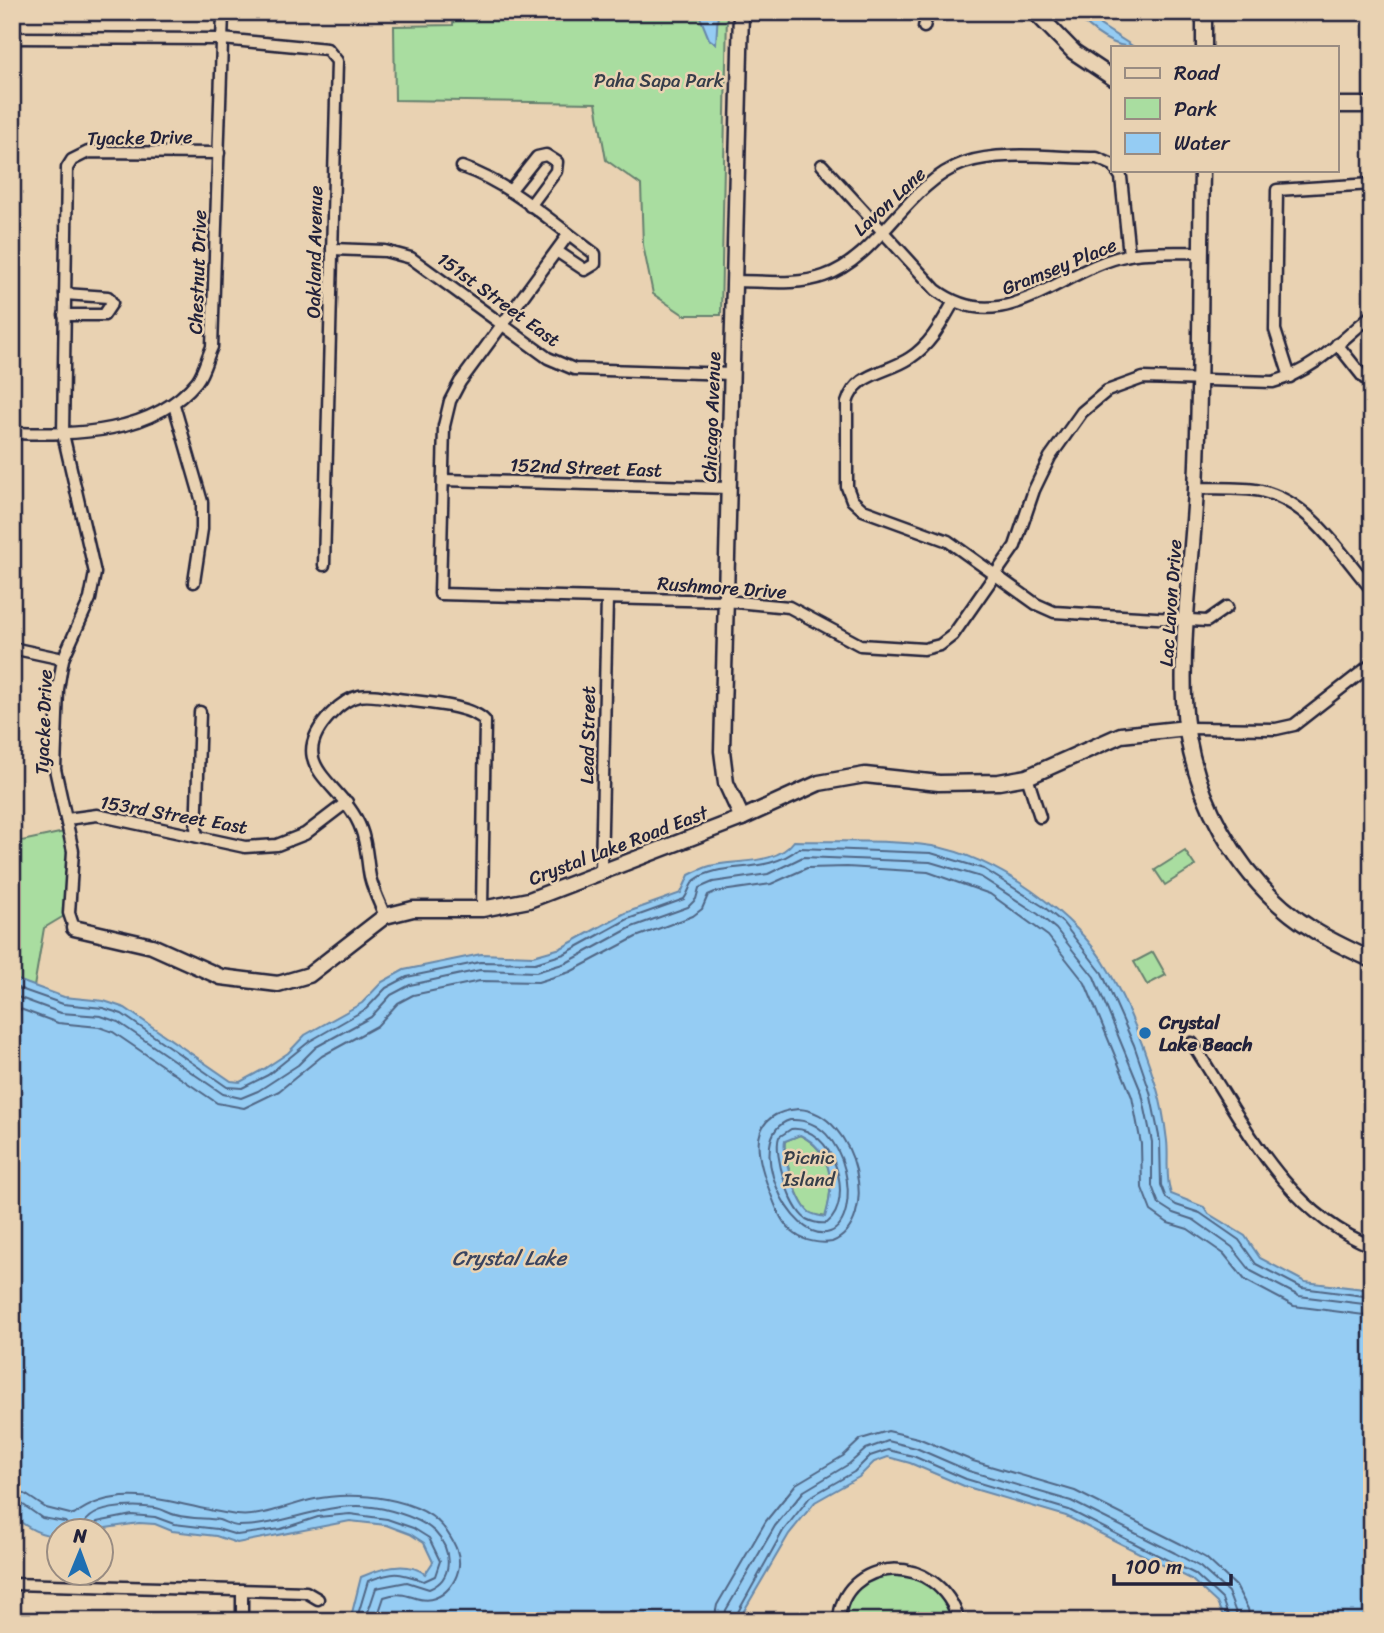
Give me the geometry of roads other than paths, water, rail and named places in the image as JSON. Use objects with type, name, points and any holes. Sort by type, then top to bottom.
[{"type":"street","name":"Chestnut Drive","points":[[12,432],[91,432],[142,419],[174,405],[199,379],[212,346],[223,12]]},
{"type":"street","name":"Chicago Avenue","points":[[741,12],[722,751],[726,783],[742,818]]},
{"type":"street","points":[[923,27],[928,12]]},
{"type":"street","points":[[1035,12],[1073,52],[1111,77]]},
{"type":"street","points":[[1203,46],[1204,12]]},
{"type":"street","name":"Oakland Avenue","points":[[12,38],[222,39],[327,49],[337,61],[324,565]]},
{"type":"street","points":[[1338,105],[1372,105]]},
{"type":"street","name":"Tyacke Drive","points":[[74,928],[69,913],[73,851],[55,769],[58,689],[63,659],[90,599],[95,573],[63,434],[66,168],[72,160],[89,152],[219,153]]},
{"type":"street","points":[[510,191],[537,157],[546,155],[557,162],[556,171],[530,206]]},
{"type":"street","name":"Lavon Lane","points":[[734,281],[800,282],[825,276],[849,263],[930,181],[964,163],[995,157],[1097,158],[1111,164]]},
{"type":"street","points":[[822,165],[936,290],[953,303],[934,337],[918,351],[909,358],[862,379],[850,391],[847,403],[847,487],[852,499],[863,510],[948,541],[1036,604],[1054,612],[1207,621],[1227,607]]},
{"type":"street","points":[[462,167],[486,175],[510,191],[595,254],[595,264],[585,270],[558,252]]},
{"type":"street","points":[[1117,172],[1121,177],[1129,255]]},
{"type":"street","name":"Lac Lavon Drive","points":[[1202,172],[1196,488],[1184,701],[1195,766],[1209,807],[1229,845],[1254,878],[1283,906],[1315,931],[1372,960]]},
{"type":"street","points":[[1290,377],[1275,330],[1277,190],[1372,184]]},
{"type":"street","points":[[443,480],[444,426],[450,401],[460,382],[568,235]]},
{"type":"street","name":"151st Street East","points":[[332,249],[385,251],[411,258],[548,358],[574,369],[732,374]]},
{"type":"street","name":"Gramsey Place","points":[[953,303],[975,309],[1002,309],[1101,264],[1129,255],[1198,252],[1200,249]]},
{"type":"street","points":[[64,315],[104,315],[111,303],[108,297],[101,294],[65,294]]},
{"type":"street","name":"Rushmore Drive","points":[[443,480],[440,594],[726,601],[789,607],[860,645],[924,649],[940,645],[953,635],[998,575],[1015,546],[1034,490],[1050,457],[1082,412],[1107,391],[1143,378],[1198,377],[1273,382],[1312,367],[1372,315]]},
{"type":"street","points":[[1337,344],[1364,378]]},
{"type":"street","points":[[174,405],[202,502],[202,529],[194,582]]},
{"type":"street","name":"152nd Street East","points":[[443,480],[729,488]]},
{"type":"street","points":[[1196,488],[1260,491],[1297,506],[1316,524],[1372,590]]},
{"type":"street","name":"Lead Street","points":[[601,872],[607,599]]},
{"type":"street","points":[[12,648],[63,659]]},
{"type":"street","points":[[1187,728],[1276,729],[1294,725],[1372,664]]},
{"type":"street","points":[[386,916],[371,881],[362,830],[347,802],[317,772],[310,752],[316,730],[344,701],[368,694],[465,709],[479,715],[487,730],[482,909]]},
{"type":"street","points":[[196,836],[200,712]]},
{"type":"street","name":"Crystal Lake Road East","points":[[74,928],[152,946],[221,977],[278,984],[309,975],[386,916],[413,909],[482,909],[529,900],[742,818],[796,791],[839,778],[890,776],[967,785],[1027,777],[1121,735],[1187,728]]},
{"type":"street","points":[[1027,777],[1040,817]]},
{"type":"street","name":"153rd Street East","points":[[67,819],[97,815],[245,847],[277,845],[305,834],[347,802]]},
{"type":"street","points":[[1192,1043],[1286,1185],[1320,1218],[1372,1246]]},
{"type":"street","points":[[839,1621],[842,1600],[853,1587],[879,1573],[899,1569],[917,1572],[937,1582],[948,1595],[959,1621]]},
{"type":"street","points":[[12,1584],[306,1592],[318,1599]]},
{"type":"street","points":[[242,1590],[242,1621]]},
{"type":"water","points":[[698,12],[718,12],[716,44],[709,39]]},
{"type":"water","points":[[1074,12],[1090,12],[1100,25],[1132,46],[1108,40],[1086,25]]},
{"type":"water","name":"Crystal Lake","points":[[794,841],[880,842],[932,846],[982,862],[1032,891],[1056,909],[1095,950],[1123,999],[1142,1044],[1160,1101],[1167,1141],[1171,1194],[1204,1207],[1209,1214],[1245,1236],[1260,1258],[1305,1282],[1372,1290],[1372,1621],[1225,1621],[1217,1603],[1191,1579],[1066,1516],[964,1486],[910,1463],[888,1457],[874,1462],[859,1477],[815,1502],[789,1534],[738,1621],[350,1621],[361,1577],[385,1568],[402,1566],[425,1574],[433,1562],[424,1543],[410,1534],[386,1525],[350,1521],[237,1543],[216,1536],[172,1531],[155,1524],[116,1526],[116,1518],[46,1518],[46,1535],[14,1517],[12,978],[64,997],[104,1001],[125,1008],[231,1081],[240,1082],[288,1053],[305,1035],[362,1003],[382,982],[404,970],[481,954],[533,956],[561,948],[625,913],[681,893],[689,875],[699,870],[777,854]],"holes":[[[800,1135],[819,1150],[829,1170],[830,1181],[825,1217],[811,1213],[804,1207],[788,1167],[785,1141]]]},
{"type":"place","name":"Crystal Lake Beach","points":[[1145,1033]]},
{"type":"park label","name":"Paha Sapa Park","points":[[659,80]]},
{"type":"park label","name":"Picnic Island","points":[[809,1168]]}]
